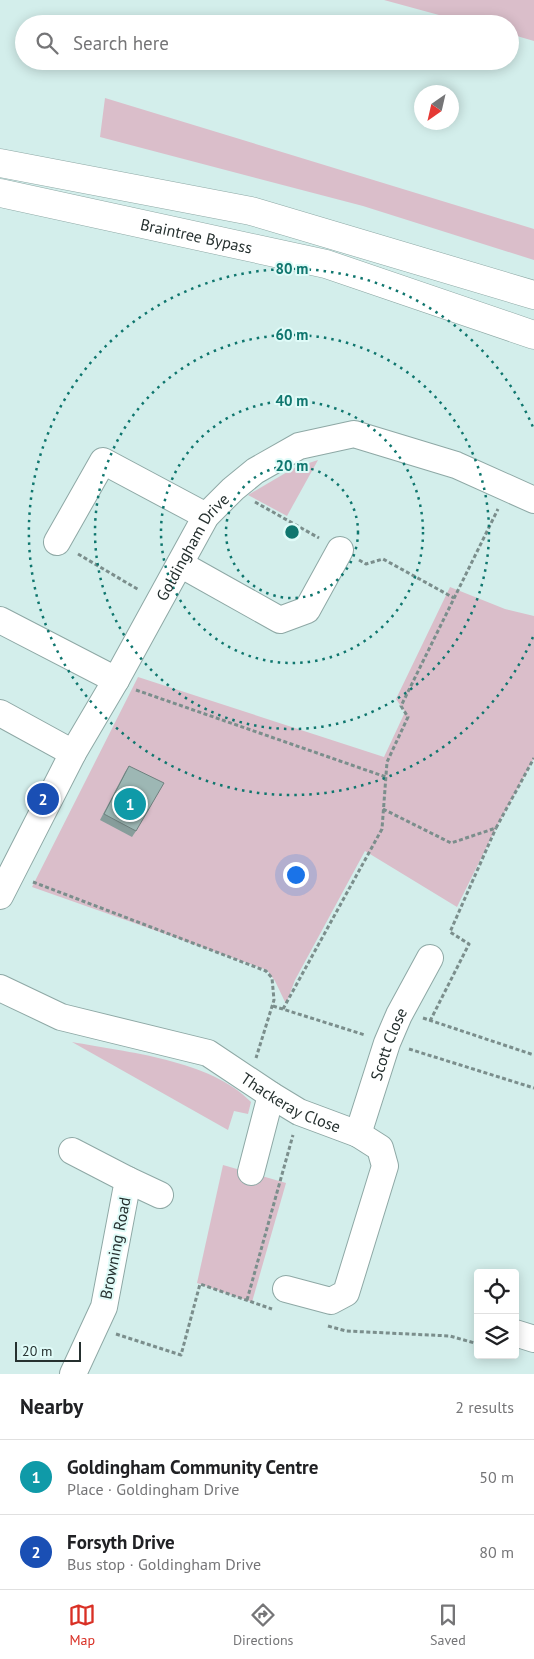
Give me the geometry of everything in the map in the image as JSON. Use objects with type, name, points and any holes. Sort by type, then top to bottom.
[{"type":"highway","name":"Braintree Bypass","points":[[0,163],[251,211],[534,295]]},
{"type":"highway","name":"Braintree Bypass","points":[[0,193],[326,264],[534,335]]},
{"type":"street","name":"Goldingham Drive","points":[[6,885],[73,752],[115,681],[206,516],[255,471],[299,446],[354,434],[456,465],[534,500]]},
{"type":"street","points":[[57,542],[103,460],[206,516]]},
{"type":"street","points":[[180,564],[280,620],[307,610],[340,550]]},
{"type":"street","points":[[0,620],[115,681]]},
{"type":"street","points":[[0,713],[73,752]]},
{"type":"street","name":"Scott Close","points":[[358,1134],[387,1043],[430,958]]},
{"type":"street","name":"Thackeray Close","points":[[0,988],[61,1018],[208,1053],[299,1112],[358,1134],[380,1148],[385,1166],[346,1293],[331,1301],[282,1300]]},
{"type":"street","points":[[251,1172],[271,1095]]},
{"type":"street","name":"Browning Road","points":[[72,1151],[128,1180],[104,1307],[73,1374]]},
{"type":"street","points":[[128,1180],[160,1195]]},
{"type":"street","points":[[519,1334],[534,1339]]},
{"type":"path","points":[[283,1009],[382,829],[387,762],[408,717],[401,706],[509,488]]},
{"type":"path","points":[[57,542],[159,602]]},
{"type":"path","points":[[115,681],[386,777]]},
{"type":"path","points":[[534,758],[496,828],[450,932],[469,944],[430,1020],[534,1055]]},
{"type":"path","points":[[383,809],[451,844],[496,828]]},
{"type":"path","points":[[6,885],[266,971],[272,978],[273,1006],[249,1080]]},
{"type":"path","points":[[273,1006],[534,1088]]},
{"type":"path","points":[[247,1300],[299,1112]]},
{"type":"path","points":[[94,1328],[181,1355],[200,1284],[247,1300],[282,1300]]},
{"type":"path","points":[[320,1323],[346,1331],[450,1336],[474,1343]]},
{"type":"shaded area","points":[[384,0],[534,0],[534,41],[519,37],[519,15],[439,15]]},
{"type":"shaded area","points":[[105,98],[534,229],[534,260],[363,206],[100,137]]},
{"type":"shaded area","points":[[318,460],[287,516],[248,495],[294,468]]},
{"type":"shaded area","points":[[450,587],[505,609],[534,616],[534,758],[496,828],[457,907],[365,851],[295,980],[286,1004],[275,981],[267,970],[32,887],[138,677],[384,757],[405,712],[396,699]]},
{"type":"shaded area","points":[[72,1042],[142,1054],[191,1067],[214,1076],[234,1088],[251,1102],[248,1114],[234,1111],[228,1130]]},
{"type":"shaded area","points":[[223,1165],[286,1183],[252,1302],[197,1283]]},
{"type":"building","points":[[129,766],[164,783],[136,831],[104,814]]},
{"type":"place","name":"Forsyth Drive","points":[[43,799]]},
{"type":"place","name":"Goldingham Community Centre","points":[[130,804]]}]
